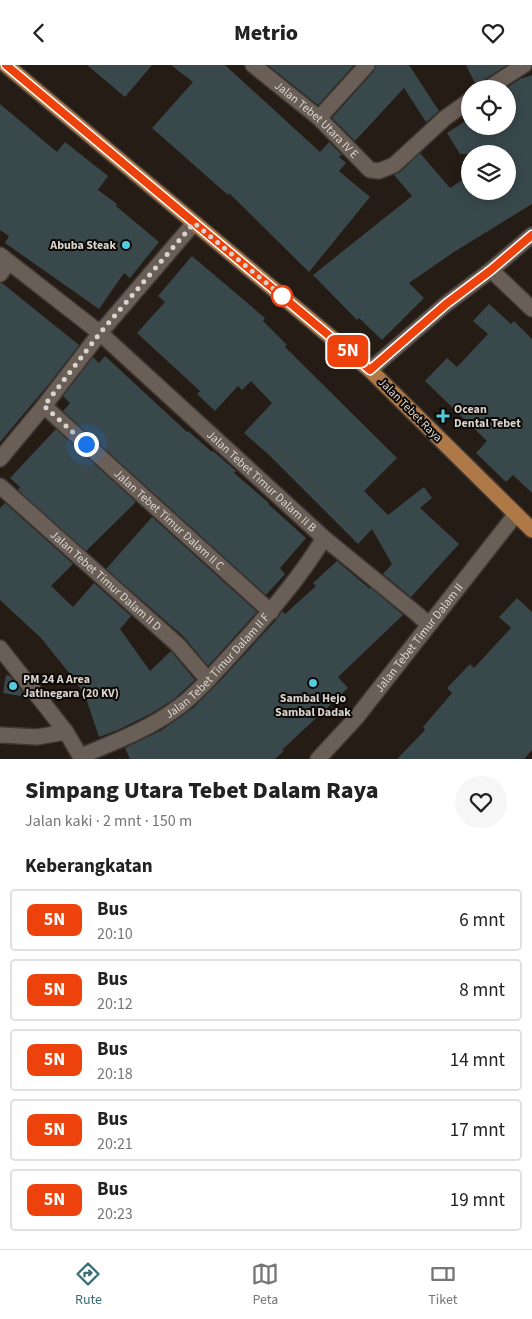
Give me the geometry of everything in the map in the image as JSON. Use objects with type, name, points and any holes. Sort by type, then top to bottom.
[{"type":"main road","name":"Jalan Tebet Raya","points":[[6,65],[370,370],[532,529]]},
{"type":"street","name":"Jalan Tebet Utara IV E","points":[[254,65],[319,118],[370,170],[379,171],[394,165],[444,117],[461,106]]},
{"type":"street","points":[[319,118],[367,65]]},
{"type":"street","points":[[501,80],[524,65]]},
{"type":"street","points":[[0,459],[44,406],[100,333],[194,223]]},
{"type":"street","points":[[370,370],[446,304],[491,270],[532,235]]},
{"type":"street","name":"Jalan Tebet Timur Dalam II B","points":[[3,264],[100,333],[324,538],[429,625]]},
{"type":"street","points":[[491,270],[532,309]]},
{"type":"street","name":"Jalan Tebet Timur Dalam II C","points":[[44,406],[271,612]]},
{"type":"street","name":"Jalan Tebet Timur Dalam II D","points":[[0,486],[178,645],[208,680]]},
{"type":"street","name":"Jalan Tebet Timur Dalam II","points":[[318,759],[356,718],[516,515]]},
{"type":"street","name":"Jalan Tebet Timur Dalam II F","points":[[81,757],[151,725],[180,706],[208,680],[271,612],[311,559],[324,538]]},
{"type":"street","points":[[0,648],[66,732],[81,757]]},
{"type":"street","points":[[0,735],[36,737],[66,732]]},
{"type":"building","points":[[87,65],[152,65],[125,97]]},
{"type":"building","points":[[171,65],[225,65],[320,152],[329,142],[342,155],[339,157],[346,163],[339,171],[370,197],[309,272],[229,193],[228,195],[152,128],[193,82]]},
{"type":"building","points":[[268,65],[354,65],[318,105]]},
{"type":"building","points":[[376,65],[409,65],[439,111],[426,122],[404,88],[355,141],[332,118],[374,71]]},
{"type":"building","points":[[466,65],[507,65],[484,80],[474,80]]},
{"type":"building","points":[[532,75],[532,204],[454,252],[409,283],[424,298],[382,340],[359,318],[357,320],[313,275],[412,196],[394,175],[400,172],[420,153],[450,188],[461,181],[461,200],[516,200],[516,145],[461,145],[460,154],[447,133],[461,124],[461,135],[516,135],[516,82]]},
{"type":"building","points":[[0,104],[57,152],[65,142],[108,176],[98,190],[117,204],[116,206],[159,242],[130,278],[124,273],[99,309],[5,243],[9,236],[0,230]]},
{"type":"building","points":[[192,256],[265,318],[263,321],[287,345],[285,347],[397,458],[364,491],[388,515],[424,487],[432,498],[420,508],[459,544],[411,597],[383,574],[392,564],[372,529],[358,544],[269,455],[244,433],[272,403],[251,381],[242,390],[238,386],[215,411],[197,394],[200,391],[137,333],[165,302],[158,296]]},
{"type":"building","points":[[0,283],[79,345],[0,442]]},
{"type":"building","points":[[489,304],[511,324],[514,321],[532,339],[532,493],[513,475],[506,482],[476,453],[487,441],[425,381],[447,358],[457,367],[488,334],[473,321]]},
{"type":"building","points":[[105,356],[187,432],[236,471],[234,473],[306,538],[280,568],[285,574],[266,595],[63,411],[70,403],[63,396],[93,357],[99,363]]},
{"type":"building","points":[[56,429],[136,502],[86,551],[18,490],[20,487],[10,478]]},
{"type":"building","points":[[5,503],[73,564],[51,586],[73,607],[94,583],[131,616],[120,629],[150,671],[171,651],[195,680],[174,699],[152,713],[99,737],[85,695],[74,679],[41,638],[0,600],[0,508]]},
{"type":"building","points":[[152,517],[257,612],[208,666],[183,636],[106,569]]},
{"type":"building","points":[[337,561],[403,615],[338,677],[348,688],[282,750],[284,751],[275,759],[130,759],[125,748],[162,730],[193,708],[278,618],[282,611],[285,614],[316,586],[313,583]]},
{"type":"building","points":[[517,598],[532,612],[532,750],[524,759],[397,759],[425,730],[423,727],[452,693],[447,688],[470,664],[474,668],[511,628],[499,617]]},
{"type":"building","name":"PM 24 A Area Jatinegara (20 KV)","points":[[6,675],[10,676],[22,691],[21,696],[3,693]]},
{"type":"bus line","name":"5N","points":[[6,65],[370,370],[446,304],[491,270],[532,235]]},
{"type":"place","name":"Abuba Steak","points":[[126,245]]},
{"type":"place","name":"Ocean Dental Tebet","points":[[443,416]]},
{"type":"place","name":"Sambal Hejo Sambal Dadak","points":[[313,683]]},
{"type":"place","name":"PM 24 A Area Jatinegara (20 KV)","points":[[13,686]]},
{"type":"route","points":[[86,444],[44,406],[100,333],[194,223],[282,296]]}]
